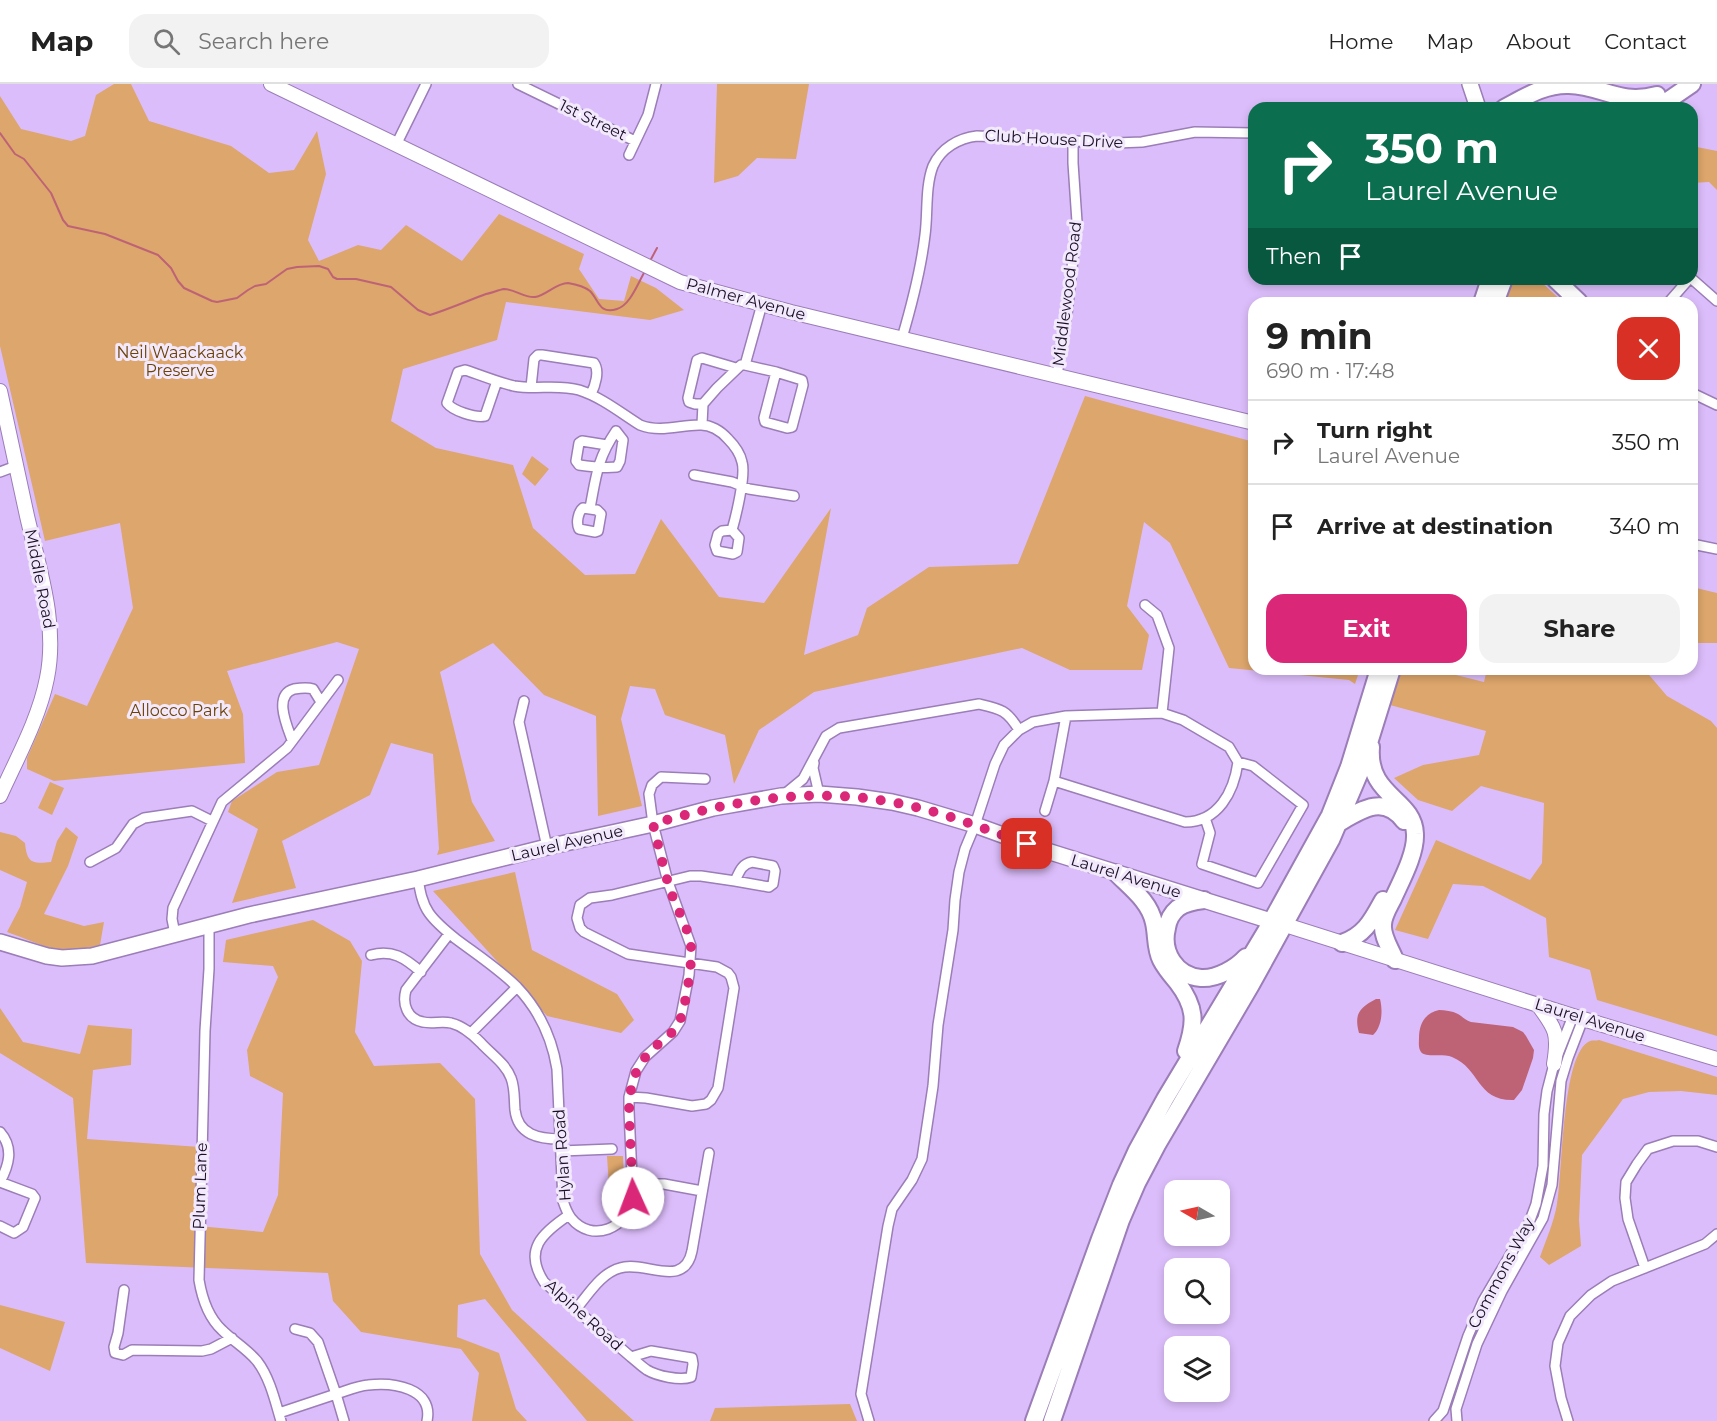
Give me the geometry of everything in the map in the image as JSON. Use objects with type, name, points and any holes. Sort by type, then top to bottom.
[{"type":"highway","points":[[1657,101],[1671,84]]},
{"type":"highway","points":[[1515,102],[1538,90],[1557,85],[1580,86],[1629,98],[1657,101],[1692,84]]},
{"type":"highway","points":[[1561,285],[1573,297]]},
{"type":"highway","points":[[1052,1421],[1121,1220],[1137,1183],[1157,1144],[1251,985],[1277,922],[1330,815],[1349,767],[1376,675]]},
{"type":"highway","points":[[1204,900],[1180,907],[1171,916],[1166,930],[1166,946],[1171,960],[1177,968],[1194,977],[1211,977],[1227,971],[1243,960],[1277,922],[1339,823],[1357,781],[1390,675]]},
{"type":"highway","points":[[1372,733],[1371,756],[1374,773],[1384,790],[1406,810],[1411,818],[1415,835],[1415,844],[1409,861],[1384,918],[1384,935],[1395,960]]},
{"type":"highway","points":[[1339,823],[1368,807],[1380,806],[1400,816],[1408,833],[1405,851],[1370,923],[1358,936],[1342,943]]},
{"type":"highway","points":[[1116,873],[1144,900],[1154,924],[1160,958],[1185,993],[1191,1006],[1192,1034],[1182,1064],[1165,1099]]},
{"type":"highway","points":[[1034,1421],[1121,1185],[1137,1150],[1257,945]]},
{"type":"main road","points":[[1470,84],[1476,102]]},
{"type":"main road","name":"Laurel Avenue","points":[[0,942],[47,956],[92,956],[209,925],[418,879],[713,808],[782,796],[819,794],[857,796],[892,802],[975,825],[1044,850],[1277,922]]},
{"type":"street","name":"Palmer Avenue","points":[[271,84],[663,275],[711,291],[762,304],[1248,422]]},
{"type":"street","points":[[396,145],[426,84]]},
{"type":"street","name":"1st Street","points":[[518,84],[635,141]]},
{"type":"street","points":[[629,155],[648,115],[657,84]]},
{"type":"street","name":"Club House Drive","points":[[902,338],[922,256],[933,166],[942,152],[955,142],[977,136],[1116,143],[1142,142],[1195,132],[1248,133]]},
{"type":"street","name":"Middlewood Road","points":[[1057,375],[1067,314],[1077,222],[1073,141]]},
{"type":"street","points":[[1674,297],[1684,285]]},
{"type":"street","points":[[1697,285],[1717,301]]},
{"type":"street","points":[[702,424],[703,404],[741,367],[762,304]]},
{"type":"street","points":[[531,387],[534,359],[542,355],[594,363],[597,369],[591,394]]},
{"type":"street","points":[[703,404],[689,402],[688,398],[697,360],[702,358],[776,372],[802,380],[803,385],[792,427],[787,428],[765,422],[764,418],[776,372]]},
{"type":"street","points":[[497,381],[487,412],[482,417],[452,408],[447,404],[456,375],[461,370],[465,370],[514,386],[559,387],[591,394],[647,428],[662,430],[702,424],[718,430],[738,451],[743,467],[732,530]]},
{"type":"street","name":"Middle Road","points":[[0,391],[44,585],[51,637],[51,655],[40,706],[0,796]]},
{"type":"street","points":[[1698,396],[1717,405]]},
{"type":"street","points":[[590,508],[597,467],[607,445],[616,432],[623,441],[619,465],[614,467],[597,467],[577,463],[579,443],[585,441],[607,445]]},
{"type":"street","points":[[0,472],[16,466]]},
{"type":"street","points":[[694,475],[732,482],[749,489],[794,496]]},
{"type":"street","points":[[732,530],[739,538],[737,552],[733,554],[717,551],[715,545],[718,534],[732,530]]},
{"type":"street","points":[[1698,545],[1717,549]]},
{"type":"street","points":[[1145,605],[1157,615],[1169,648],[1162,713]]},
{"type":"street","points":[[175,934],[172,908],[218,808],[226,798],[280,754],[338,680]]},
{"type":"street","points":[[292,740],[282,703],[288,691],[313,689],[321,702]]},
{"type":"street","points":[[524,701],[519,722],[547,847]]},
{"type":"street","points":[[782,796],[803,779],[826,736],[838,728],[979,704],[995,707],[1011,716],[1019,730]]},
{"type":"street","points":[[868,1421],[861,1394],[890,1213],[918,1168],[921,1159],[953,930],[956,886],[965,849],[1004,745],[1019,730],[1033,722],[1066,716],[1162,713],[1183,720],[1229,747],[1238,762],[1236,778],[1224,801],[1215,813],[1197,822],[1185,822],[1054,781]]},
{"type":"street","points":[[1045,811],[1054,781],[1066,716]]},
{"type":"street","points":[[817,752],[813,768],[819,794]]},
{"type":"street","points":[[1205,818],[1210,833],[1202,864],[1258,883],[1303,805],[1253,766],[1238,762]]},
{"type":"street","name":"Hylan Road","points":[[418,879],[426,908],[436,922],[517,987],[540,1017],[557,1069],[563,1201],[575,1222],[587,1229],[603,1230],[615,1226],[624,1219],[633,1198],[629,1097],[633,1078],[640,1064],[673,1032],[680,1021],[690,963],[691,946],[668,882],[653,824],[649,794],[652,785],[661,777],[705,779]]},
{"type":"street","points":[[90,862],[116,848],[133,824],[144,818],[192,811],[212,821]]},
{"type":"street","points":[[629,1097],[699,1106],[716,1095],[734,984],[724,970],[711,965],[620,951],[584,932],[578,923],[578,909],[585,900],[590,898],[695,876],[735,881]]},
{"type":"street","name":"Laurel Avenue","points":[[1277,922],[1717,1059]]},
{"type":"street","name":"Plum Lane","points":[[209,925],[198,1274],[201,1293],[208,1311],[220,1329],[249,1353],[261,1368],[269,1382],[280,1417]]},
{"type":"street","points":[[449,934],[410,985],[404,997],[409,1015],[421,1022],[452,1023],[471,1033],[509,1072],[514,1085],[517,1118],[525,1131],[538,1138],[560,1139]]},
{"type":"street","points":[[371,955],[383,952],[397,954],[421,972]]},
{"type":"street","points":[[471,1033],[517,987]]},
{"type":"street","points":[[1538,1005],[1551,1022],[1556,1036],[1554,1064]]},
{"type":"street","name":"Commons Way","points":[[1434,1421],[1443,1411],[1468,1336],[1483,1301],[1528,1223],[1536,1204],[1543,1166],[1545,1102],[1554,1064],[1578,1017]]},
{"type":"street","name":"Commons Way","points":[[1457,1421],[1456,1408],[1477,1344],[1502,1291],[1543,1218],[1552,1185],[1557,1144],[1558,1102],[1578,1017]]},
{"type":"street","points":[[0,1132],[8,1146],[9,1156],[0,1182],[32,1194],[35,1198],[23,1227],[14,1233],[0,1226]]},
{"type":"street","points":[[1645,1268],[1628,1219],[1625,1198],[1626,1182],[1636,1164],[1648,1149],[1673,1141],[1698,1141],[1717,1147]]},
{"type":"street","points":[[561,1150],[612,1149]]},
{"type":"street","points":[[576,1309],[604,1277],[617,1269],[635,1266],[674,1272],[685,1267],[692,1251],[709,1154]]},
{"type":"street","points":[[632,1184],[664,1184],[702,1191]]},
{"type":"street","name":"Alpine Road","points":[[569,1215],[543,1234],[537,1248],[536,1263],[544,1282],[576,1309],[631,1357],[645,1369],[653,1373],[684,1379],[691,1377],[692,1358],[651,1351],[631,1357]]},
{"type":"street","points":[[1568,1421],[1555,1366],[1558,1342],[1570,1316],[1590,1295],[1612,1281],[1677,1257],[1705,1244],[1717,1234]]},
{"type":"street","points":[[124,1290],[114,1347],[115,1353],[123,1355],[132,1350],[202,1351],[232,1338]]},
{"type":"street","points":[[294,1329],[310,1334],[318,1342],[344,1421]]},
{"type":"street","points":[[280,1417],[336,1394],[369,1385],[415,1391],[425,1402],[429,1412],[427,1421]]},
{"type":"green space","name":"Neil Waackaack Preserve","points":[[114,84],[131,84],[149,121],[231,146],[269,173],[294,170],[317,131],[326,174],[308,240],[319,261],[358,245],[381,250],[406,225],[462,261],[499,214],[584,254],[579,269],[599,299],[624,301],[631,276],[656,288],[684,310],[650,320],[506,302],[497,340],[403,369],[391,421],[436,448],[513,465],[533,528],[585,575],[635,574],[661,519],[719,597],[764,603],[831,508],[804,655],[858,635],[867,608],[929,567],[1018,564],[1085,396],[1248,440],[1248,670],[1229,668],[1170,543],[1144,522],[1127,606],[1149,635],[1142,670],[1070,670],[1022,648],[814,692],[759,730],[734,784],[725,735],[665,715],[655,689],[630,686],[621,719],[642,806],[598,816],[596,716],[544,695],[493,643],[440,672],[472,802],[495,841],[437,855],[439,849],[433,754],[391,743],[370,795],[282,841],[296,888],[232,903],[258,829],[228,812],[232,801],[277,772],[319,765],[359,649],[337,642],[227,671],[243,714],[245,763],[54,781],[27,769],[27,758],[55,694],[87,706],[133,608],[120,523],[45,541],[0,346],[0,96],[21,129],[71,141],[85,136],[96,95]]},
{"type":"green space","points":[[717,84],[809,84],[796,159],[757,158],[738,176],[714,183]]},
{"type":"green space","points":[[1698,147],[1717,151],[1717,190],[1709,182],[1698,183]]},
{"type":"green space","points":[[1508,285],[1544,285],[1558,297],[1504,297]]},
{"type":"green space","points":[[532,456],[549,469],[535,486],[522,474]]},
{"type":"green space","points":[[1698,588],[1717,593],[1717,643],[1698,643]]},
{"type":"green space","name":"Neil Waackaack Preserve","points":[[1299,675],[1358,675],[1355,684],[1349,680]]},
{"type":"green space","points":[[1398,675],[1456,675],[1484,682],[1486,675],[1649,675],[1667,696],[1711,721],[1717,728],[1717,1036],[1597,1000],[1590,970],[1549,957],[1546,918],[1483,886],[1453,884],[1428,939],[1395,930],[1436,840],[1530,880],[1542,863],[1544,803],[1481,786],[1452,811],[1418,800],[1394,778],[1423,765],[1479,755],[1486,731],[1390,705]]},
{"type":"green space","points":[[50,782],[64,788],[52,815],[38,808]]},
{"type":"green space","points":[[66,827],[78,837],[68,866],[44,914],[84,926],[104,922],[100,945],[67,950],[48,947],[7,932],[20,907],[27,882],[0,870],[0,832],[16,836],[25,843],[27,855],[32,861],[45,863],[51,862],[57,841]]},
{"type":"green space","points":[[515,872],[532,950],[617,994],[634,1020],[621,1033],[547,1016],[433,891]]},
{"type":"green space","points":[[313,920],[350,941],[362,961],[355,1032],[374,1066],[440,1063],[475,1099],[480,1254],[512,1310],[634,1421],[587,1421],[485,1299],[458,1305],[457,1337],[499,1353],[516,1409],[527,1421],[472,1421],[479,1373],[461,1349],[361,1332],[333,1301],[328,1273],[86,1263],[73,1098],[0,1053],[0,1008],[23,1042],[80,1054],[88,1025],[132,1029],[131,1065],[93,1070],[87,1139],[200,1147],[198,1226],[263,1232],[278,1195],[283,1093],[250,1076],[247,1050],[278,977],[273,966],[223,962],[226,940]]},
{"type":"green space","points":[[1599,1040],[1717,1077],[1717,1095],[1681,1091],[1649,1092],[1623,1099],[1582,1155],[1579,1220],[1581,1246],[1549,1265],[1540,1257],[1557,1204],[1568,1090],[1573,1067],[1581,1050],[1590,1041]]},
{"type":"green space","points":[[607,1156],[623,1156],[624,1186],[609,1187]]},
{"type":"green space","points":[[0,1305],[65,1322],[50,1371],[0,1348]]},
{"type":"green space","points":[[850,1404],[857,1421],[710,1421],[715,1408]]},
{"type":"shaded area","points":[[1380,999],[1381,1018],[1376,1032],[1373,1035],[1359,1033],[1357,1021],[1359,1012],[1365,1005]]},
{"type":"shaded area","points":[[1439,1010],[1456,1013],[1471,1022],[1513,1027],[1523,1032],[1534,1050],[1533,1058],[1522,1090],[1514,1100],[1492,1095],[1485,1090],[1469,1069],[1452,1057],[1426,1055],[1421,1052],[1419,1033],[1422,1024],[1427,1016]]},
{"type":"waterway","points":[[0,133],[15,154],[24,159],[51,193],[68,226],[105,234],[158,255],[171,268],[184,288],[212,301],[237,298],[255,286],[266,284],[287,269],[319,266],[328,269],[337,279],[356,279],[391,287],[418,310],[430,315],[502,289],[535,297],[568,283],[590,291],[600,306],[611,310],[622,307],[626,303],[644,273]]},
{"type":"waterway","points":[[650,261],[657,248]]},
{"type":"route","points":[[633,1198],[629,1111],[633,1078],[645,1057],[673,1032],[680,1021],[689,975],[691,949],[664,870],[653,824],[713,808],[781,796],[857,796],[918,808],[1027,844]]},
{"type":"park label","name":"Allocco Park","points":[[179,710]]}]
